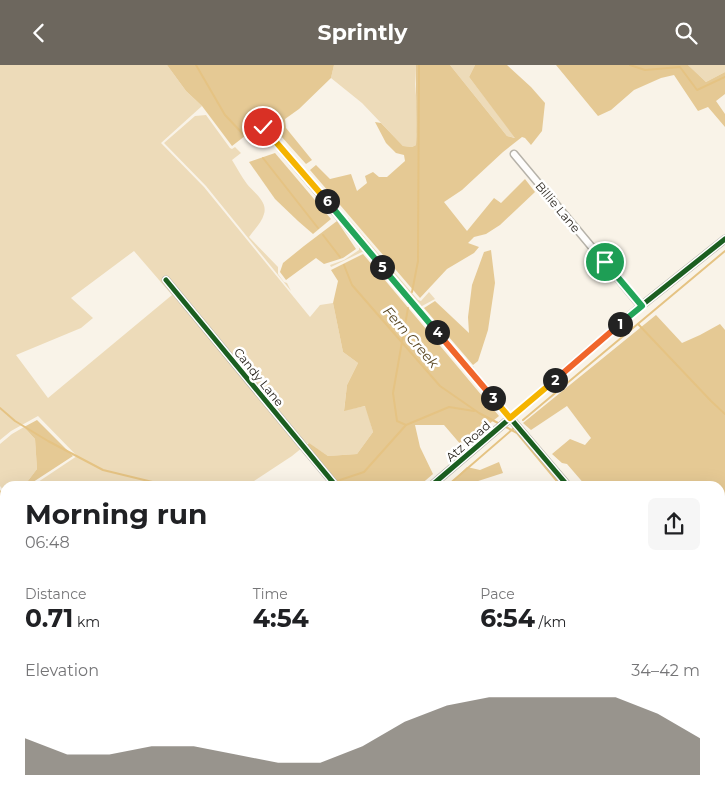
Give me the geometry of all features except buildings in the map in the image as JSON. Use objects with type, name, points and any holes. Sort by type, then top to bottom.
[{"type":"street","points":[[263,127],[564,481]]},
{"type":"street","name":"Billie Lane","points":[[514,154],[642,306]]},
{"type":"street","name":"Atz Road","points":[[437,481],[642,306],[725,239]]},
{"type":"street","name":"Candy Lane","points":[[166,280],[332,481]]},
{"type":"shaded area","points":[[0,65],[167,65],[186,91],[202,106],[161,143],[204,187],[310,317],[320,305],[333,303],[343,352],[358,363],[347,385],[344,410],[366,406],[373,432],[357,454],[328,456],[308,443],[254,481],[40,481],[77,456],[38,416],[11,431],[0,440]],"holes":[[[134,251],[172,295],[48,398],[16,355],[81,328],[93,318],[71,298]]]},
{"type":"shaded area","points":[[167,65],[334,65],[331,78],[299,109],[285,119],[286,128],[312,160],[306,164],[272,126],[263,122],[232,146],[202,106],[186,91]]},
{"type":"shaded area","points":[[334,65],[416,65],[415,84],[418,119],[416,145],[412,147],[403,146],[362,103],[331,78]]},
{"type":"shaded area","points":[[416,65],[450,65],[507,136],[515,138],[469,77],[475,65],[507,65],[545,103],[542,131],[531,145],[522,137],[462,190],[444,202],[467,231],[494,198],[501,203],[525,179],[535,192],[500,225],[486,234],[474,237],[468,243],[479,247],[474,253],[447,269],[420,298],[310,170],[316,165],[330,179],[351,174],[357,191],[367,183],[365,176],[373,172],[379,177],[387,177],[405,161],[404,155],[396,153],[386,143],[375,122],[381,123],[403,146],[412,147],[416,145]]},
{"type":"shaded area","points":[[450,65],[475,65],[469,77],[516,138],[507,136]]},
{"type":"shaded area","points":[[556,65],[688,65],[706,82],[725,72],[725,94],[716,101],[725,114],[725,127],[708,107],[698,111],[674,75],[661,78],[634,90],[611,110],[598,116]]},
{"type":"shaded area","points":[[688,65],[725,65],[725,72],[706,82]]},
{"type":"shaded area","points":[[206,115],[230,148],[235,147],[241,153],[232,160],[247,184],[262,201],[265,209],[262,220],[249,237],[278,267],[278,274],[287,283],[291,291],[206,186],[164,143],[195,116]]},
{"type":"shaded area","points":[[275,153],[331,219],[313,234],[275,199],[249,162]]},
{"type":"shaded area","points":[[348,218],[418,300],[421,301],[429,292],[435,299],[422,306],[421,309],[474,367],[471,379],[364,252],[331,267],[330,265],[344,260],[359,250],[359,247],[342,224]]},
{"type":"shaded area","points":[[337,221],[356,249],[343,258],[324,264],[316,258],[286,280],[280,272],[283,263]]},
{"type":"shaded area","points":[[491,250],[495,283],[488,330],[478,361],[473,365],[424,308],[435,301],[469,333],[468,317],[472,285],[484,252]]},
{"type":"shaded area","points":[[363,254],[499,416],[462,446],[444,425],[415,425],[420,447],[433,474],[425,481],[332,481],[304,447],[309,443],[328,456],[357,454],[373,432],[365,406],[344,411],[347,385],[358,363],[343,352],[333,303],[338,281],[331,270]]},
{"type":"shaded area","points":[[656,315],[682,343],[720,324],[725,330],[725,481],[582,481],[567,464],[562,463],[552,454],[570,439],[585,445],[591,438],[567,406],[531,430],[523,423]]},
{"type":"shaded area","points":[[37,420],[73,456],[35,481],[28,481],[37,469],[35,439],[24,427]]},
{"type":"shaded area","points":[[24,427],[35,439],[37,469],[28,481],[0,481],[0,444]]},
{"type":"shaded area","points":[[499,462],[503,473],[478,481],[453,481],[467,467],[480,470]]},
{"type":"waterway","name":"Fern Creek","points":[[196,65],[225,115],[243,134]]},
{"type":"waterway","points":[[412,292],[418,261],[419,65]]},
{"type":"waterway","points":[[630,65],[645,70],[680,67],[697,90],[725,77]]},
{"type":"waterway","name":"Fern Creek","points":[[263,158],[318,228]]},
{"type":"waterway","name":"Fern Creek","points":[[323,235],[340,257]]},
{"type":"waterway","points":[[523,420],[725,251]]},
{"type":"waterway","name":"Fern Creek","points":[[344,265],[352,285],[440,386],[479,413],[498,423]]},
{"type":"waterway","points":[[406,425],[397,421],[393,393],[408,308]]},
{"type":"waterway","points":[[638,324],[725,414]]},
{"type":"waterway","name":"Fern Creek","points":[[337,481],[364,472],[406,425],[449,407],[474,411]]},
{"type":"waterway","name":"Fern Creek","points":[[0,408],[15,421],[48,441],[103,470],[148,481]]},
{"type":"waterway","name":"Fern Creek","points":[[506,427],[517,433],[557,481]]},
{"type":"waterway","points":[[453,481],[514,428]]},
{"type":"cycle path","points":[[263,127],[564,481]]},
{"type":"cycle path","points":[[437,481],[641,306],[725,239]]},
{"type":"cycle path","points":[[166,280],[332,481]]},
{"type":"route","points":[[263,127],[510,418],[642,306],[605,262]]}]
